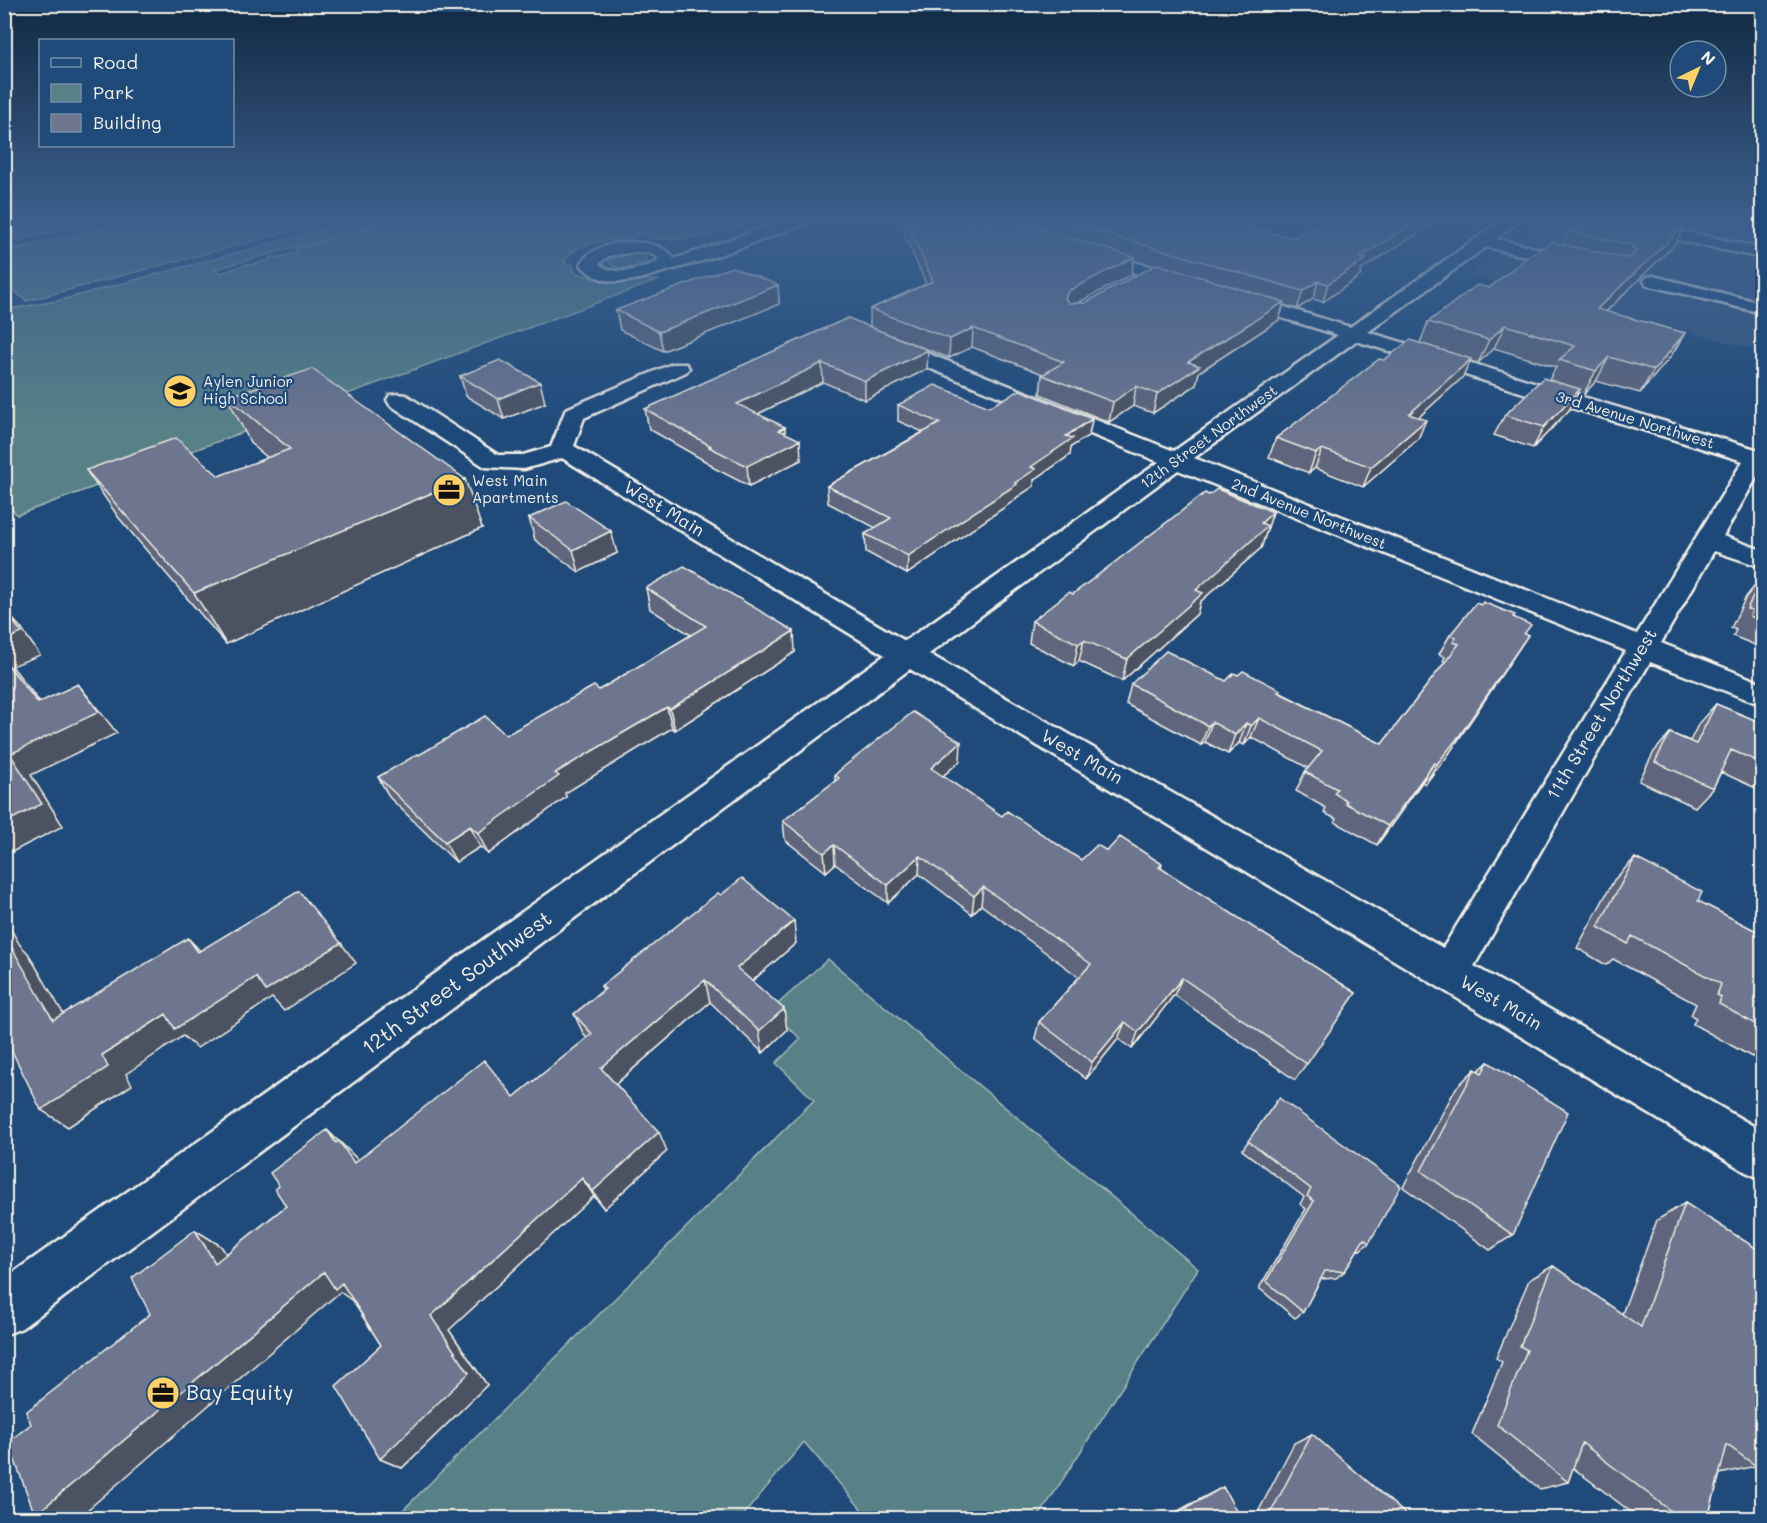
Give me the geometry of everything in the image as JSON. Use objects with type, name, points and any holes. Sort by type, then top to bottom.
[{"type":"street","name":"3rd Avenue Northwest","points":[[1215,292],[1760,458]]},
{"type":"street","name":"12th Street Northwest","points":[[910,656],[1175,461],[1411,292]]},
{"type":"street","points":[[1698,292],[1762,308]]},
{"type":"street","name":"2nd Avenue Northwest","points":[[866,335],[1762,695]]},
{"type":"street","points":[[398,400],[493,462],[524,462],[561,451],[574,414],[679,369]]},
{"type":"street","name":"West Main","points":[[561,451],[565,450],[910,656],[1762,1156]]},
{"type":"street","name":"11th Street Northwest","points":[[1449,973],[1642,647],[1760,458]]},
{"type":"street","points":[[1708,540],[1762,559]]},
{"type":"street","name":"12th Street Southwest","points":[[4,1310],[910,656]]},
{"type":"shaded area","points":[[1536,292],[1762,292],[1762,351]]},
{"type":"green space","points":[[16,292],[60,292],[26,301]]},
{"type":"green space","points":[[90,292],[626,292],[17,515],[5,501],[4,310],[57,301]]},
{"type":"green space","points":[[828,959],[1198,1269],[1038,1518],[869,1518],[804,1442],[741,1518],[395,1518],[814,1100],[776,1063],[801,1039],[770,1011]]},
{"type":"building","points":[[664,292],[760,292],[659,332],[616,310]]},
{"type":"building","points":[[908,292],[1068,292],[1065,298],[1069,303],[1085,303],[1105,292],[1251,292],[1284,302],[1188,362],[1200,366],[1157,394],[1136,386],[1113,402],[1042,375],[1064,362],[973,328],[950,339],[870,309]]},
{"type":"building","points":[[1468,292],[1615,292],[1597,309],[1685,333],[1654,370],[1609,357],[1596,371],[1559,360],[1575,346],[1505,325],[1489,340],[1428,322]]},
{"type":"building","points":[[848,318],[928,350],[865,381],[822,363],[737,404],[785,427],[779,430],[800,440],[747,466],[709,447],[711,446],[645,409]]},
{"type":"building","points":[[1410,340],[1471,359],[1409,414],[1426,420],[1371,467],[1322,449],[1316,453],[1276,438],[1379,359],[1384,360]]},
{"type":"building","points":[[500,360],[540,382],[498,399],[460,376]]},
{"type":"building","points":[[312,369],[465,479],[194,593],[86,470],[176,438],[219,476],[290,449],[227,397]]},
{"type":"building","points":[[1543,378],[1580,389],[1544,427],[1505,415]]},
{"type":"building","points":[[935,385],[989,407],[1020,390],[1092,419],[1066,436],[1073,438],[1031,467],[1036,469],[1015,483],[1017,484],[908,556],[865,534],[891,518],[827,486],[940,423],[898,405]]},
{"type":"building","points":[[1217,489],[1273,512],[1261,523],[1268,526],[1196,590],[1203,593],[1127,659],[1084,640],[1078,644],[1032,621],[1069,592],[1073,594],[1205,493],[1209,495]]},
{"type":"building","points":[[566,501],[611,531],[573,550],[529,518]]},
{"type":"building","points":[[684,566],[794,631],[670,709],[667,707],[555,773],[559,776],[478,833],[470,826],[445,842],[378,777],[485,716],[506,735],[594,686],[599,690],[706,626],[646,588]]},
{"type":"building","points":[[1762,577],[1762,621],[1750,616],[1752,610],[1747,609]]},
{"type":"building","points":[[1483,602],[1515,615],[1513,617],[1531,625],[1524,634],[1528,635],[1460,735],[1437,764],[1434,763],[1388,826],[1345,803],[1347,801],[1334,793],[1337,789],[1305,772],[1322,751],[1259,718],[1251,726],[1246,723],[1235,735],[1212,722],[1208,726],[1131,684],[1166,651],[1226,681],[1234,673],[1238,675],[1243,671],[1280,690],[1278,692],[1382,744],[1459,644],[1453,642],[1456,638],[1450,635],[1476,603],[1481,605]]},
{"type":"building","points":[[4,609],[22,633],[4,640]]},
{"type":"building","points":[[4,660],[38,703],[78,684],[99,712],[10,754],[42,804],[4,823]]},
{"type":"building","points":[[1716,704],[1762,723],[1762,763],[1731,750],[1713,788],[1655,762],[1670,733],[1696,744]]},
{"type":"building","points":[[913,712],[961,742],[931,768],[1002,816],[1007,811],[1081,860],[1097,845],[1107,851],[1120,837],[1162,864],[1159,867],[1356,993],[1307,1064],[1182,978],[1138,1032],[1125,1022],[1092,1062],[1039,1022],[1091,964],[983,887],[974,896],[920,856],[888,885],[834,845],[824,853],[783,821],[839,778],[835,775],[841,769]]},
{"type":"building","points":[[1635,858],[1702,892],[1698,901],[1762,934],[1762,1028],[1719,1004],[1721,997],[1717,995],[1721,984],[1632,936],[1628,944],[1598,927]]},
{"type":"building","points":[[742,878],[794,921],[737,968],[784,1009],[759,1031],[705,980],[601,1068],[659,1132],[593,1191],[582,1178],[431,1316],[469,1373],[380,1459],[336,1386],[381,1345],[342,1283],[335,1289],[324,1272],[35,1515],[8,1442],[31,1424],[26,1412],[150,1314],[132,1278],[195,1230],[215,1263],[286,1206],[275,1189],[279,1186],[270,1173],[327,1130],[336,1143],[339,1141],[354,1163],[484,1060],[514,1097],[592,1034],[574,1014],[605,989],[601,986],[718,893],[721,895]]},
{"type":"building","points":[[299,891],[341,943],[266,991],[256,977],[175,1029],[166,1014],[102,1055],[108,1067],[41,1110],[4,1035],[4,934],[53,1020],[188,938],[198,952]]},
{"type":"building","points":[[1488,1062],[1568,1112],[1513,1235],[1421,1171],[1475,1069],[1482,1073]]},
{"type":"building","points":[[1279,1098],[1401,1186],[1369,1243],[1364,1239],[1345,1271],[1325,1271],[1303,1312],[1266,1281],[1314,1201],[1307,1196],[1311,1189],[1248,1141]]},
{"type":"building","points":[[1685,1203],[1762,1252],[1762,1439],[1756,1466],[1727,1445],[1708,1518],[1680,1518],[1582,1443],[1568,1482],[1497,1425],[1527,1350],[1520,1346],[1553,1266],[1641,1327]]},
{"type":"building","points":[[1312,1434],[1410,1518],[1268,1518]]},
{"type":"building","points":[[1223,1487],[1240,1518],[1169,1518]]},
{"type":"place","name":"Aylen Junior High School","points":[[180,391]]},
{"type":"place","name":"West Main Apartments","points":[[449,490]]},
{"type":"place","name":"Bay Equity","points":[[163,1393]]}]
